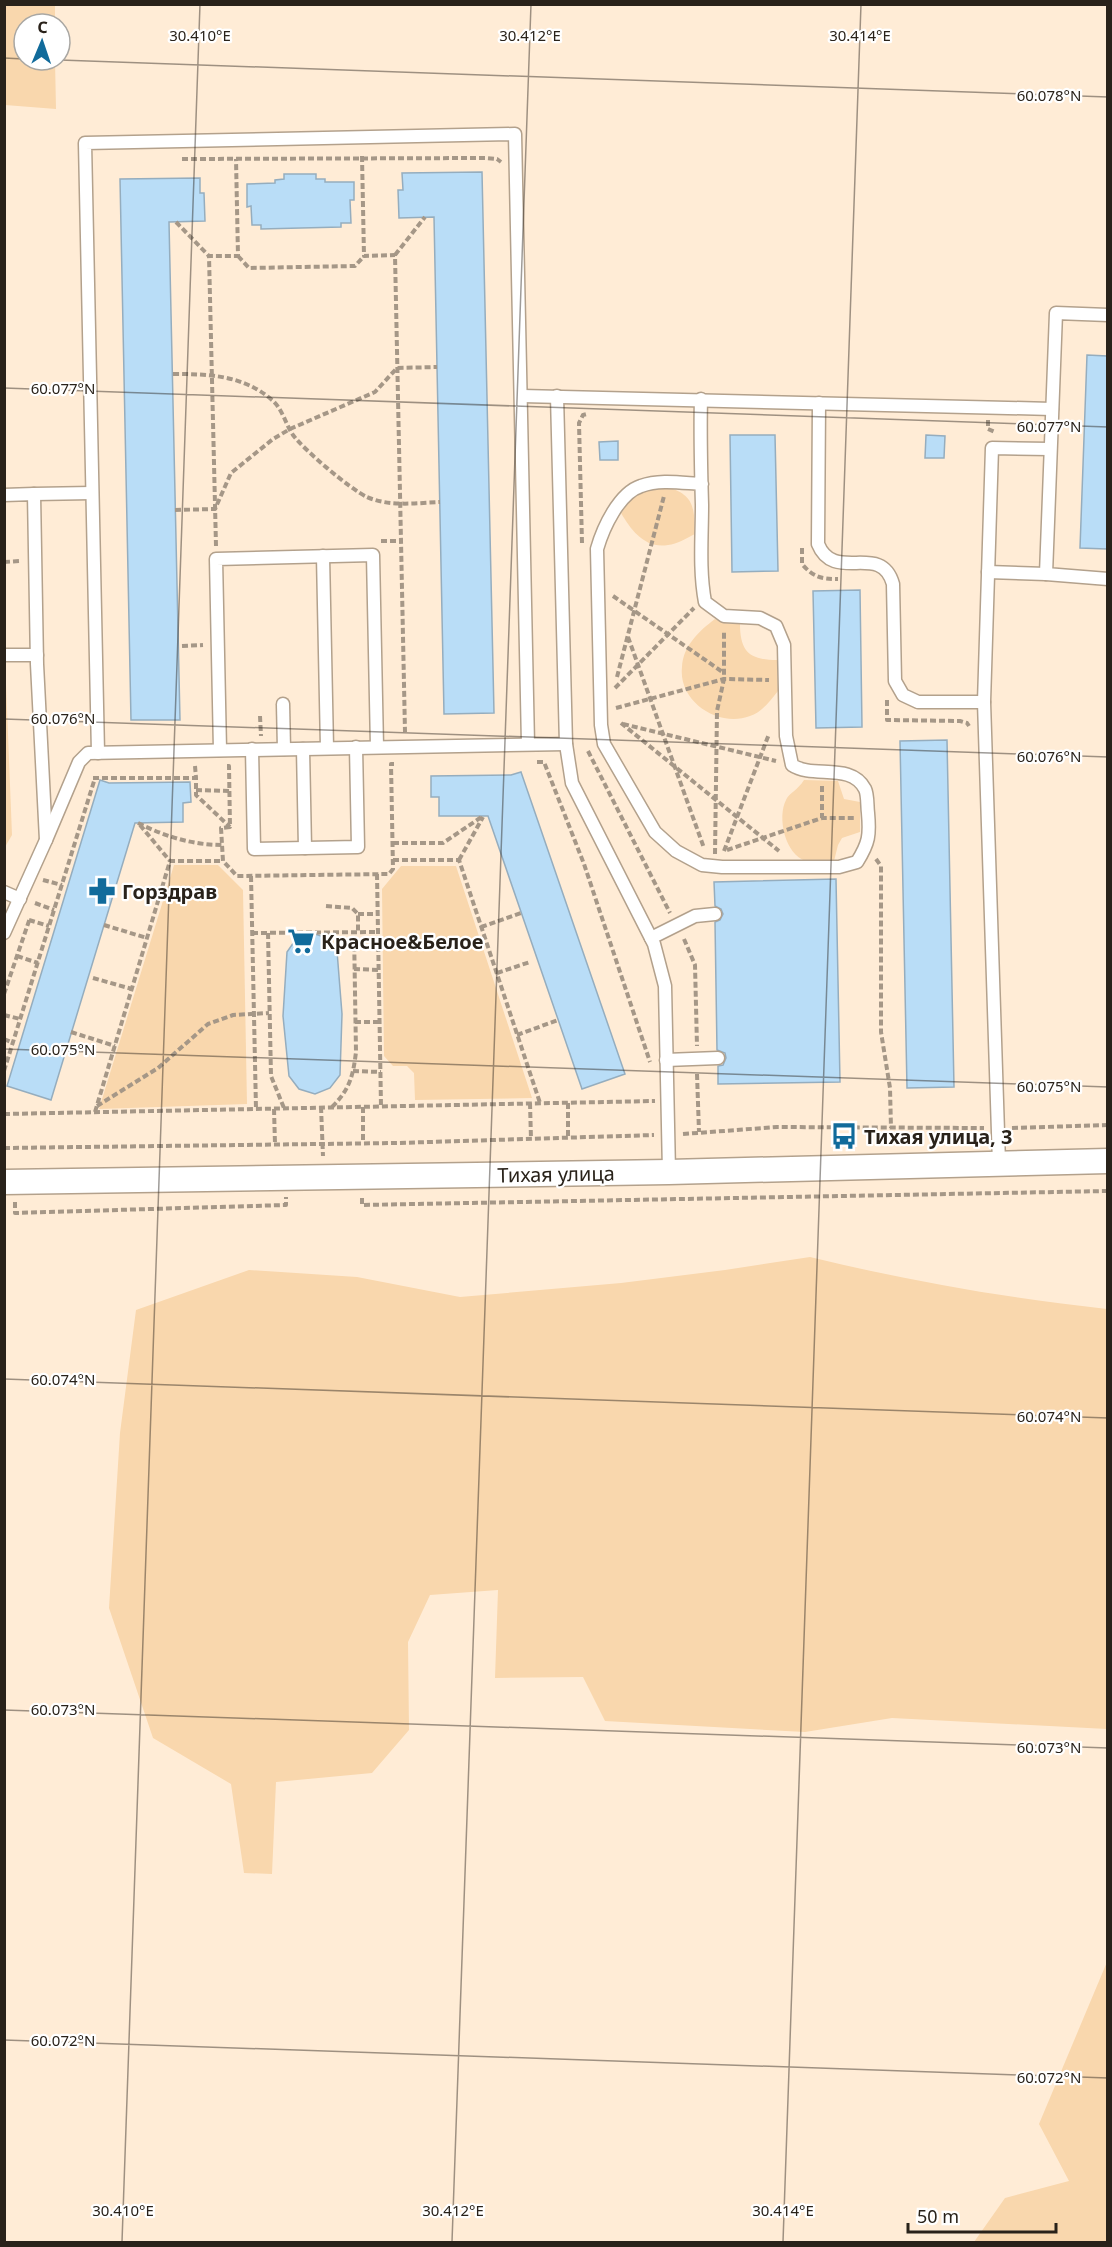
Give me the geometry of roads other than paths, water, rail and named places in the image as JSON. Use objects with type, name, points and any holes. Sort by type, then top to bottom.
[{"type":"street","name":"Тихая улица","points":[[4,1182],[669,1172],[1107,1161]]},
{"type":"lane","points":[[98,753],[85,143],[361,137],[515,134],[528,744]]},
{"type":"lane","points":[[1046,574],[1056,313],[1107,315]]},
{"type":"lane","points":[[522,396],[1052,409]]},
{"type":"lane","points":[[557,396],[566,744],[572,783],[651,938],[661,966],[665,987],[669,1172]]},
{"type":"lane","points":[[701,399],[702,484],[702,584],[705,602],[724,616],[760,618],[776,626],[784,645],[786,736],[792,765],[812,772],[836,771],[854,778],[866,790],[870,830],[867,847],[857,862],[839,867],[713,862],[702,865],[676,851],[655,832],[604,744],[600,715],[597,549],[601,535],[611,514],[630,492],[639,486],[668,483],[702,484]]},
{"type":"lane","points":[[819,403],[818,544],[821,552],[837,563],[874,563],[891,576],[895,681],[903,695],[918,702],[984,702]]},
{"type":"lane","points":[[999,1163],[984,702],[992,448],[1050,449]]},
{"type":"lane","points":[[34,494],[37,655],[46,840]]},
{"type":"lane","points":[[4,495],[92,494]]},
{"type":"lane","points":[[220,750],[216,559],[373,555],[377,747]]},
{"type":"lane","points":[[323,556],[327,748]]},
{"type":"lane","points":[[988,572],[1107,579]]},
{"type":"lane","points":[[4,655],[37,655]]},
{"type":"lane","points":[[283,704],[284,749]]},
{"type":"lane","points":[[4,933],[79,762],[88,753],[566,744]]},
{"type":"lane","points":[[252,749],[254,849],[358,847],[356,747]]},
{"type":"lane","points":[[303,748],[305,848]]},
{"type":"lane","points":[[4,892],[20,899]]},
{"type":"lane","points":[[651,938],[695,916],[715,914]]},
{"type":"lane","points":[[666,1060],[718,1058]]},
{"type":"place","name":"Горздрав","points":[[102,891]]},
{"type":"place","name":"Красное&Белое","points":[[301,941]]},
{"type":"place","name":"Тихая улица, 3","points":[[844,1136]]}]
